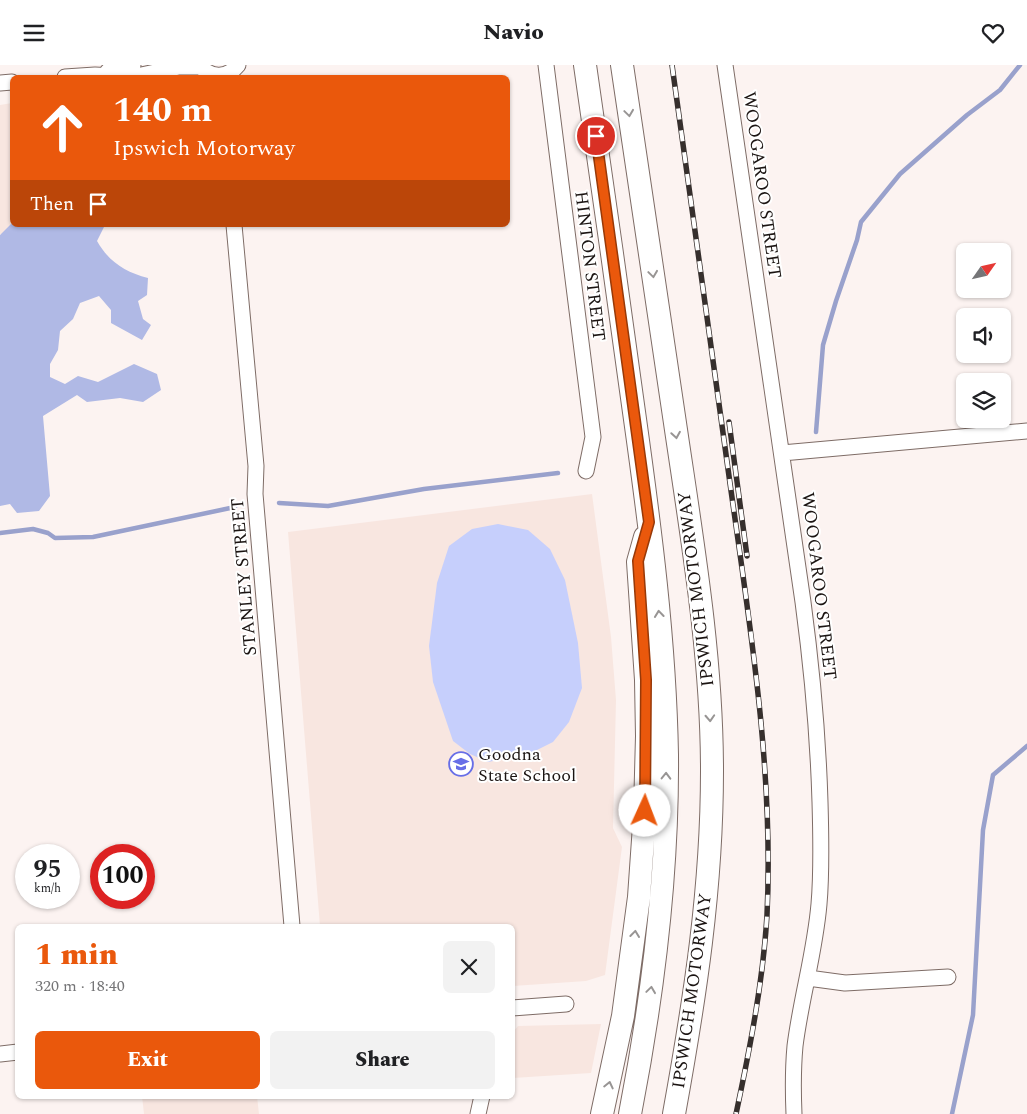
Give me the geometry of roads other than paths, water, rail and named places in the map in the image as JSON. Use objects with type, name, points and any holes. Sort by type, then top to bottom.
[{"type":"highway","points":[[585,65],[649,522],[665,695],[666,828],[662,894],[644,1038],[630,1114]]},
{"type":"highway","name":"IPSWICH MOTORWAY","points":[[622,65],[700,587],[711,718],[711,813],[701,959],[674,1114]]},
{"type":"highway","points":[[602,1114],[621,1024],[639,897],[645,811],[647,736],[646,680],[638,561],[649,522]]},
{"type":"street","points":[[95,75],[133,65]]},
{"type":"street","name":"HINTON STREET","points":[[546,65],[593,437],[586,471]]},
{"type":"street","name":"WOOGAROO STREET","points":[[725,65],[811,662],[819,764],[821,856],[819,902],[815,944],[795,1047],[794,1114]]},
{"type":"street","points":[[141,75],[179,67],[205,71]]},
{"type":"street","points":[[221,75],[234,71]]},
{"type":"street","name":"STANLEY STREET","points":[[234,227],[256,466],[255,494],[292,924]]},
{"type":"street","points":[[782,453],[1027,431]]},
{"type":"street","points":[[808,978],[845,983],[948,977]]},
{"type":"street","points":[[515,1008],[566,1004]]},
{"type":"street","points":[[0,1054],[15,1052]]},
{"type":"street","points":[[478,1114],[481,1099]]},
{"type":"waterway","points":[[816,432],[823,345],[861,222],[900,174],[967,115],[1000,90],[1020,65]]},
{"type":"waterway","points":[[279,503],[328,506],[424,489],[558,473]]},
{"type":"waterway","points":[[0,533],[33,529],[48,533],[55,538],[93,537],[235,507]]},
{"type":"waterway","points":[[952,1114],[973,1015],[983,830],[993,775],[1027,746]]},
{"type":"railway","points":[[672,65],[752,640],[767,804],[768,860],[765,940],[755,1015],[736,1114]]},
{"type":"railway","points":[[729,422],[747,556]]},
{"type":"place","name":"Goodna State School","points":[[461,764]]}]
